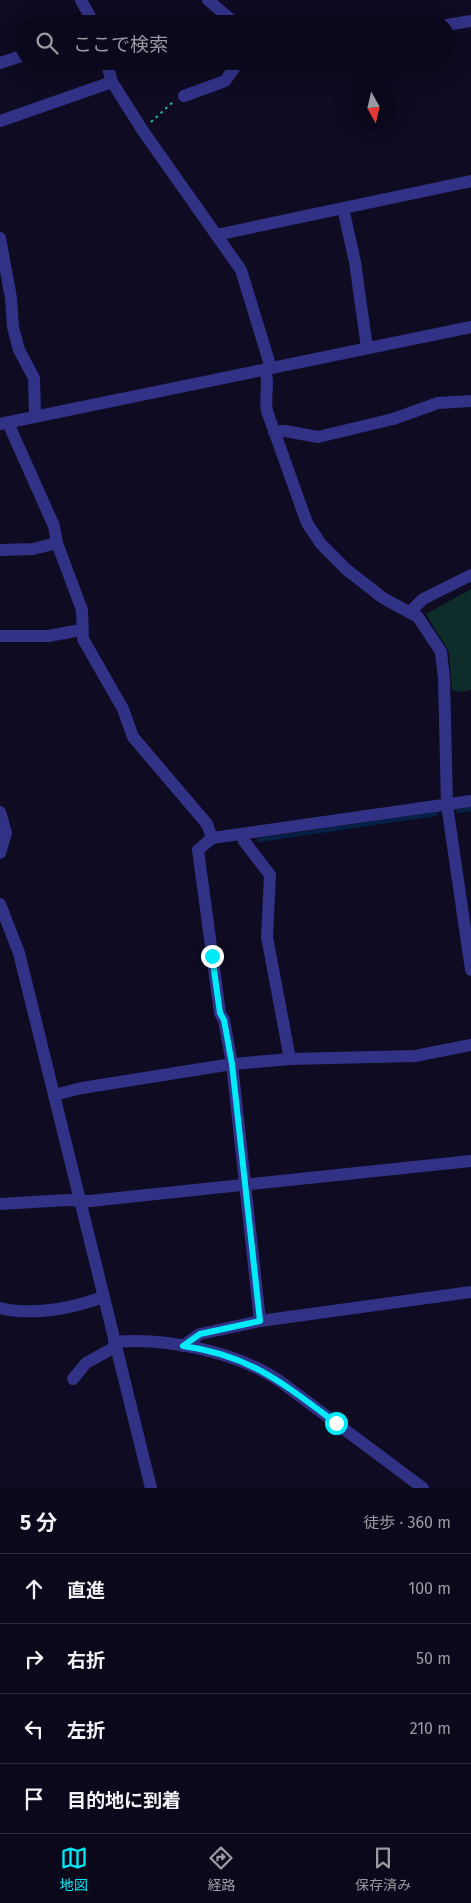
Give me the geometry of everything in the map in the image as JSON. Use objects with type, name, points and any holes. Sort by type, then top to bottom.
[{"type":"street","points":[[81,0],[89,15]]},
{"type":"street","points":[[208,0],[226,15]]},
{"type":"street","points":[[456,24],[471,21]]},
{"type":"street","points":[[0,63],[15,58]]},
{"type":"street","points":[[109,70],[112,82],[143,130],[241,270],[268,369],[265,401],[274,432],[307,523],[313,534],[347,570],[369,588],[410,612],[423,623],[436,642],[443,659],[447,805],[471,970]]},
{"type":"street","points":[[184,96],[225,81],[232,70]]},
{"type":"street","points":[[0,121],[112,82]]},
{"type":"street","points":[[216,235],[471,181]]},
{"type":"street","points":[[343,208],[355,262],[366,348]]},
{"type":"street","points":[[0,238],[11,298],[12,327],[19,350],[34,378],[35,416]]},
{"type":"street","points":[[212,838],[207,824],[133,737],[123,709],[83,639],[81,630],[82,610],[57,543],[54,526],[4,423],[471,327]]},
{"type":"street","points":[[274,432],[285,431],[318,437],[394,419],[438,403],[471,402]]},
{"type":"street","points":[[0,550],[33,549],[57,543]]},
{"type":"street","points":[[410,612],[423,599],[471,575]]},
{"type":"street","points":[[0,636],[48,636],[81,630]]},
{"type":"street","points":[[260,1321],[232,1064],[224,1020],[220,1013],[198,850],[212,838],[471,802]]},
{"type":"street","points":[[0,812],[6,833],[0,853]]},
{"type":"street","points":[[241,834],[244,841],[270,875],[267,937],[290,1059]]},
{"type":"street","points":[[0,904],[19,954],[114,1345],[152,1488]]},
{"type":"street","points":[[54,1095],[82,1088],[232,1064],[290,1059],[415,1056],[471,1045]]},
{"type":"street","points":[[0,1204],[79,1201],[471,1161]]},
{"type":"street","points":[[183,1346],[200,1334],[260,1321],[471,1292]]},
{"type":"street","points":[[0,1308],[35,1313],[73,1306],[103,1297]]},
{"type":"street","points":[[73,1379],[86,1363],[114,1345],[129,1341],[183,1346],[211,1352],[246,1363],[272,1375],[423,1488]]},
{"type":"path","points":[[143,130],[168,105],[184,96]]},
{"type":"green space","points":[[471,589],[471,690],[462,692],[452,690],[449,652],[426,614]]},
{"type":"waterway","points":[[458,811],[471,809]]},
{"type":"waterway","points":[[259,840],[436,814]]},
{"type":"route","points":[[212,956],[220,1013],[224,1020],[232,1064],[260,1321],[200,1334],[183,1346],[211,1352],[246,1363],[272,1375],[336,1423]]}]
